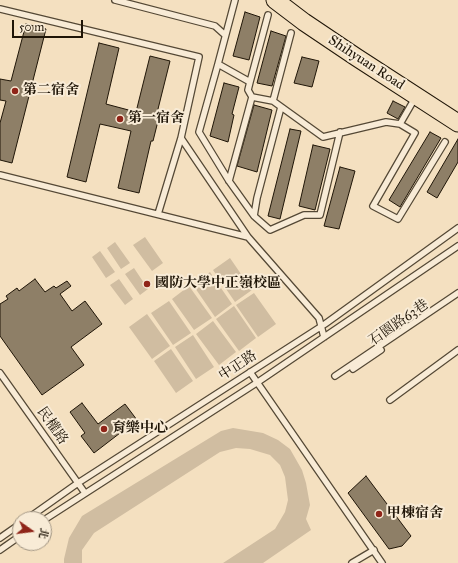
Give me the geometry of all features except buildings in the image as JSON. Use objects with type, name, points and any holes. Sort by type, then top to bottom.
[{"type":"main road","name":"Shihyuan Road","points":[[272,7],[304,22],[458,123]]},
{"type":"lane","points":[[115,0],[215,26],[225,36]]},
{"type":"lane","points":[[235,0],[199,132],[254,216],[270,230],[304,215],[320,215],[340,132]]},
{"type":"lane","points":[[230,181],[252,97],[248,90],[272,7]]},
{"type":"lane","points":[[0,9],[199,57],[181,138],[158,214]]},
{"type":"lane","points":[[273,101],[291,33]]},
{"type":"lane","points":[[218,64],[250,82]]},
{"type":"lane","points":[[400,124],[416,96]]},
{"type":"lane","points":[[252,97],[273,101],[323,137],[386,122],[400,124],[415,133],[373,206],[398,219],[445,142]]},
{"type":"lane","points":[[254,216],[281,107]]},
{"type":"lane","points":[[181,138],[248,237],[319,318],[324,337]]},
{"type":"lane","points":[[0,175],[248,237]]},
{"type":"lane","name":"中正路","points":[[38,511],[78,483],[325,324],[458,228]]},
{"type":"lane","name":"中正路","points":[[52,515],[258,382],[458,246]]},
{"type":"lane","points":[[335,376],[458,294]]},
{"type":"lane","name":"石園路63巷","points":[[353,369],[458,294]]},
{"type":"lane","points":[[390,400],[458,350]]},
{"type":"lane","points":[[250,372],[382,563]]},
{"type":"lane","name":"民權路","points":[[0,373],[85,493]]},
{"type":"lane","points":[[0,538],[12,530]]},
{"type":"lane","points":[[0,550],[12,542]]},
{"type":"lane","points":[[352,563],[374,550]]},
{"type":"shaded area","points":[[145,237],[163,263],[152,271],[133,245]]},
{"type":"shaded area","points":[[115,242],[130,263],[121,269],[107,248]]},
{"type":"shaded area","points":[[100,251],[115,272],[106,278],[92,257]]},
{"type":"shaded area","points":[[230,258],[252,290],[235,302],[213,270]]},
{"type":"shaded area","points":[[134,268],[148,289],[140,295],[125,274]]},
{"type":"shaded area","points":[[210,272],[232,304],[215,317],[193,285]]},
{"type":"shaded area","points":[[119,279],[133,299],[125,305],[110,285]]},
{"type":"shaded area","points":[[189,286],[212,318],[194,330],[172,299]]},
{"type":"shaded area","points":[[254,293],[276,324],[258,337],[236,305]]},
{"type":"shaded area","points":[[169,301],[191,333],[173,345],[151,313]]},
{"type":"shaded area","points":[[234,306],[256,338],[239,351],[216,319]]},
{"type":"shaded area","points":[[147,314],[170,346],[152,359],[129,327]]},
{"type":"shaded area","points":[[213,321],[236,352],[219,365],[196,334]]},
{"type":"shaded area","points":[[193,335],[214,367],[196,379],[175,347]]},
{"type":"shaded area","points":[[171,349],[193,381],[176,393],[154,361]]},
{"type":"shaded area","points":[[233,428],[263,433],[278,440],[290,449],[302,470],[306,483],[310,505],[306,519],[311,530],[263,563],[223,563],[275,529],[285,512],[288,500],[285,477],[280,465],[270,455],[250,449],[236,448],[220,452],[94,533],[82,550],[82,563],[64,563],[69,538],[82,516],[221,431]]},
{"type":"place","name":"第二宿舍","points":[[15,91]]},
{"type":"place","name":"第一宿舍","points":[[120,119]]},
{"type":"place","name":"國防大學中正嶺校區","points":[[147,284]]},
{"type":"place","name":"育樂中心","points":[[104,429]]},
{"type":"place","name":"甲棟宿舍","points":[[379,514]]}]
